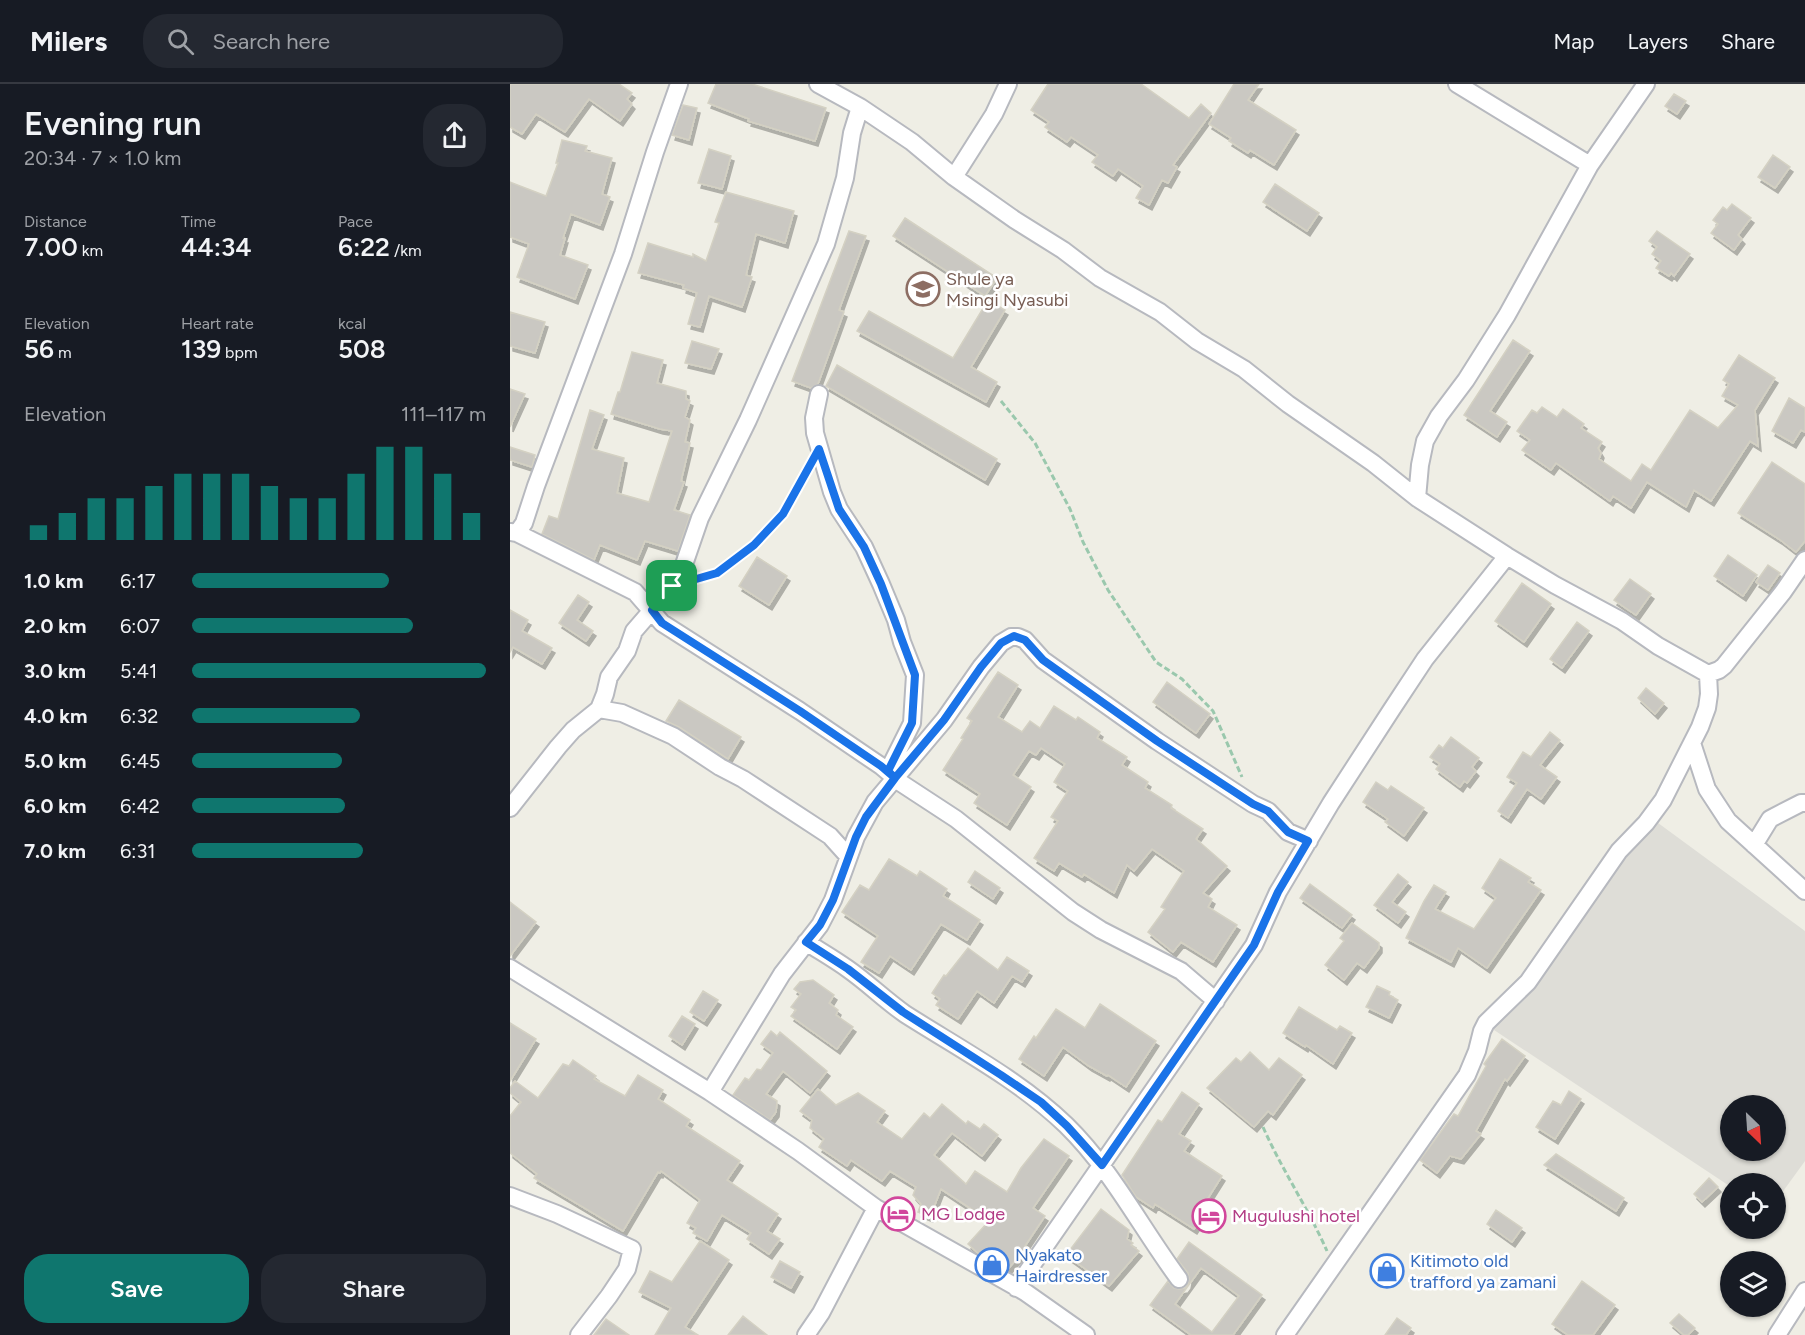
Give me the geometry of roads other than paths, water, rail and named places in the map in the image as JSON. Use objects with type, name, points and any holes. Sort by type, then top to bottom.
[{"type":"street","points":[[679,84],[623,254],[524,523],[514,533],[635,592],[662,623],[800,711],[956,819],[1073,912],[1101,930],[1181,971],[1216,1001]]},
{"type":"street","points":[[818,84],[860,107],[912,142],[954,177],[1063,250],[1100,278],[1160,312],[1197,341],[1244,369],[1417,498],[1507,556],[1622,621],[1658,646],[1708,674],[1724,666],[1802,570]]},
{"type":"street","points":[[954,177],[994,114],[1008,84]]},
{"type":"street","points":[[1457,84],[1590,165]]},
{"type":"street","points":[[1417,498],[1425,441],[1439,416],[1466,380],[1507,315],[1590,165],[1646,84]]},
{"type":"street","points":[[510,808],[573,730],[598,709],[609,677],[627,651],[634,632],[679,579],[700,518],[748,420],[826,244],[845,178],[852,133],[860,107]]},
{"type":"street","points":[[710,1092],[766,998],[820,925],[833,900],[856,837],[891,775],[912,723],[915,675],[881,584],[864,547],[839,509],[815,433],[814,418],[819,394]]},
{"type":"street","points":[[1017,1288],[1254,945],[1278,892],[1308,841],[1425,659],[1507,556]]},
{"type":"street","points":[[891,775],[944,720],[1001,643],[1014,636],[1025,640],[1043,660],[1157,741],[1253,804],[1268,811],[1288,832],[1308,841]]},
{"type":"street","points":[[1285,1335],[1467,1074],[1486,1023],[1528,982],[1619,851],[1657,811],[1707,708],[1708,674]]},
{"type":"street","points":[[598,709],[622,713],[673,736],[830,836],[848,856]]},
{"type":"street","points":[[1692,743],[1707,789],[1728,821],[1805,891]]},
{"type":"street","points":[[1754,845],[1770,819],[1805,803]]},
{"type":"street","points":[[806,942],[848,969],[903,1012],[1041,1102],[1067,1126],[1102,1165],[1179,1279]]},
{"type":"street","points":[[510,968],[710,1092],[798,1151],[876,1208],[1017,1288],[1086,1335]]},
{"type":"street","points":[[510,1196],[557,1214],[632,1249],[627,1269],[579,1335]]},
{"type":"street","points":[[806,1335],[821,1313],[876,1208]]},
{"type":"street","points":[[1778,1335],[1805,1291]]},
{"type":"place","name":"Shule ya Msingi Nyasubi","points":[[923,289]]},
{"type":"place","name":"MG Lodge","points":[[898,1214]]},
{"type":"place","name":"Mugulushi hotel","points":[[1209,1216]]},
{"type":"place","name":"Nyakato Hairdresser","points":[[992,1265]]},
{"type":"place","name":"Kitimoto old trafford ya zamani","points":[[1387,1271]]}]
